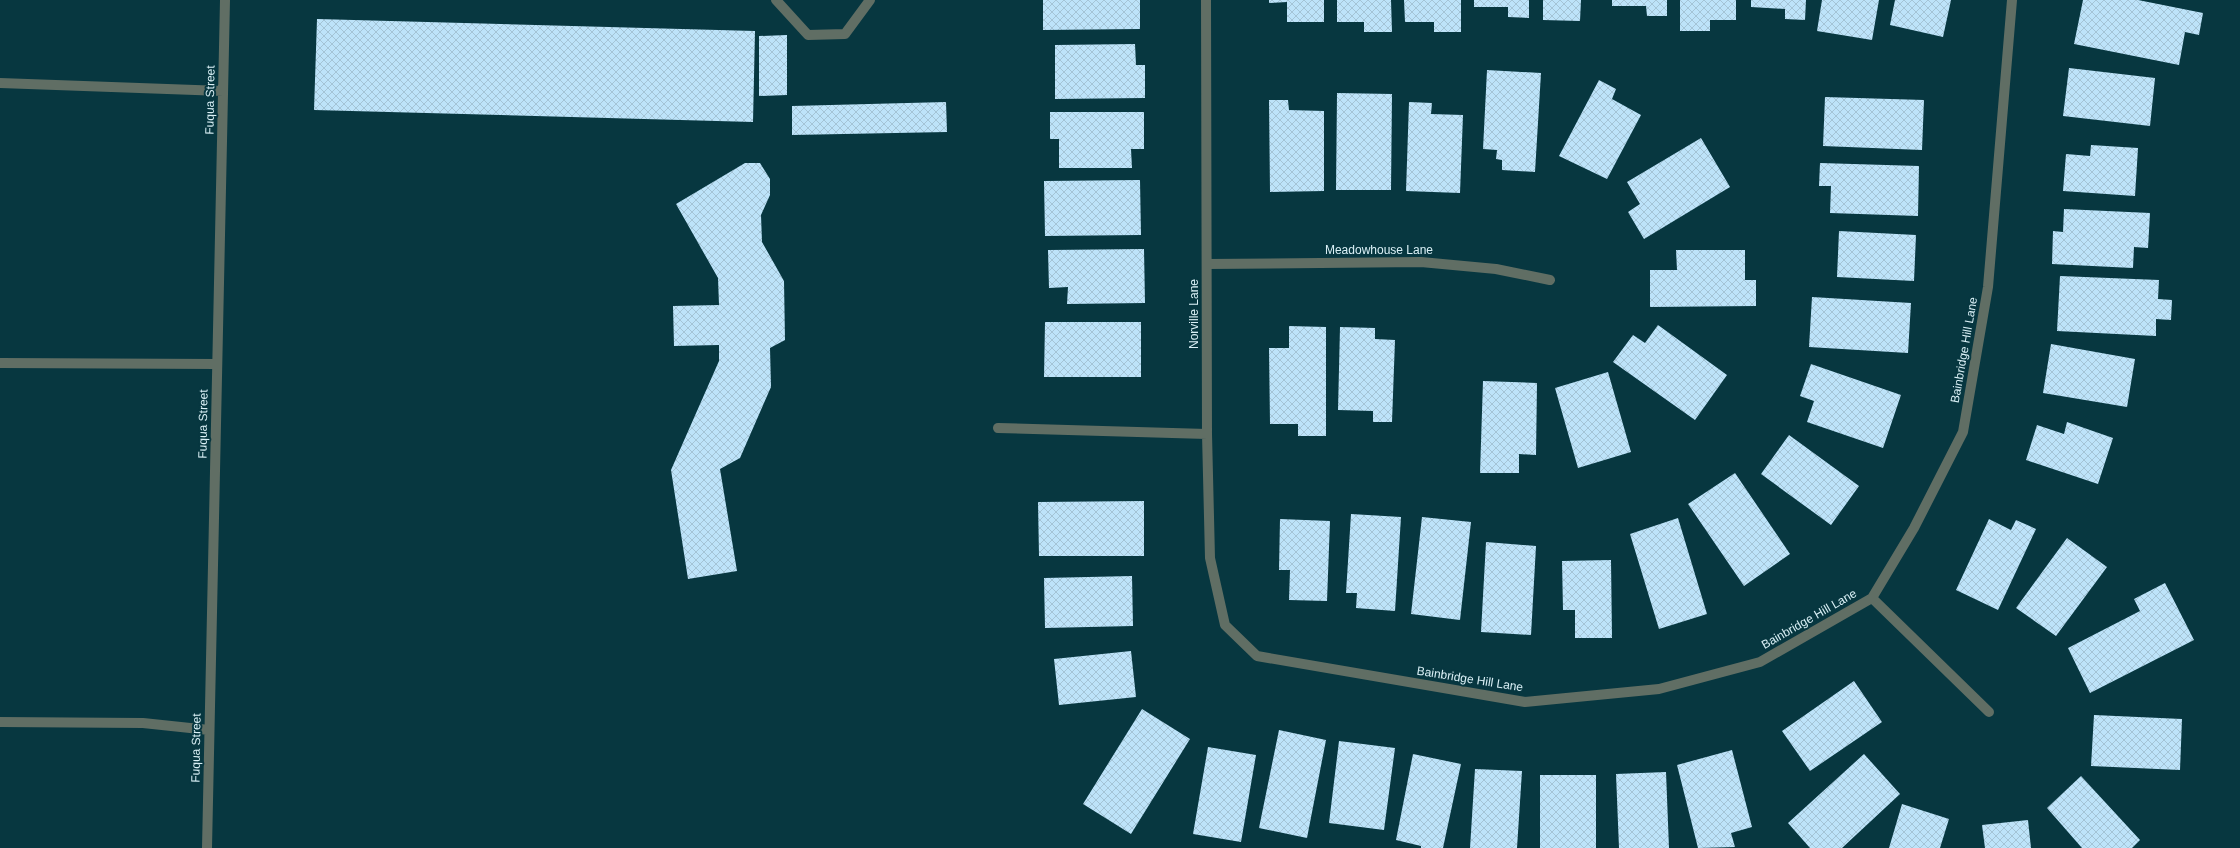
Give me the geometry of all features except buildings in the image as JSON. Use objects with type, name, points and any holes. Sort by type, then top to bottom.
[{"type":"street","name":"Fuqua Street","points":[[206,848],[225,0]]},
{"type":"street","points":[[776,0],[808,35],[845,34],[870,0]]},
{"type":"street","name":"Norville Lane","points":[[1206,0],[1207,434],[1210,558],[1226,626]]},
{"type":"street","name":"Bainbridge Hill Lane","points":[[1226,626],[1257,656],[1525,702],[1659,689],[1760,662],[1872,598],[1914,528],[1963,432],[1988,287],[2012,0]]},
{"type":"street","points":[[0,83],[223,91]]},
{"type":"street","name":"Meadowhouse Lane","points":[[1207,264],[1421,262],[1496,269],[1550,280]]},
{"type":"street","points":[[0,364],[217,364]]},
{"type":"street","points":[[998,428],[1207,434]]},
{"type":"street","points":[[1872,598],[1989,712]]},
{"type":"street","points":[[0,722],[143,723],[209,730]]}]
